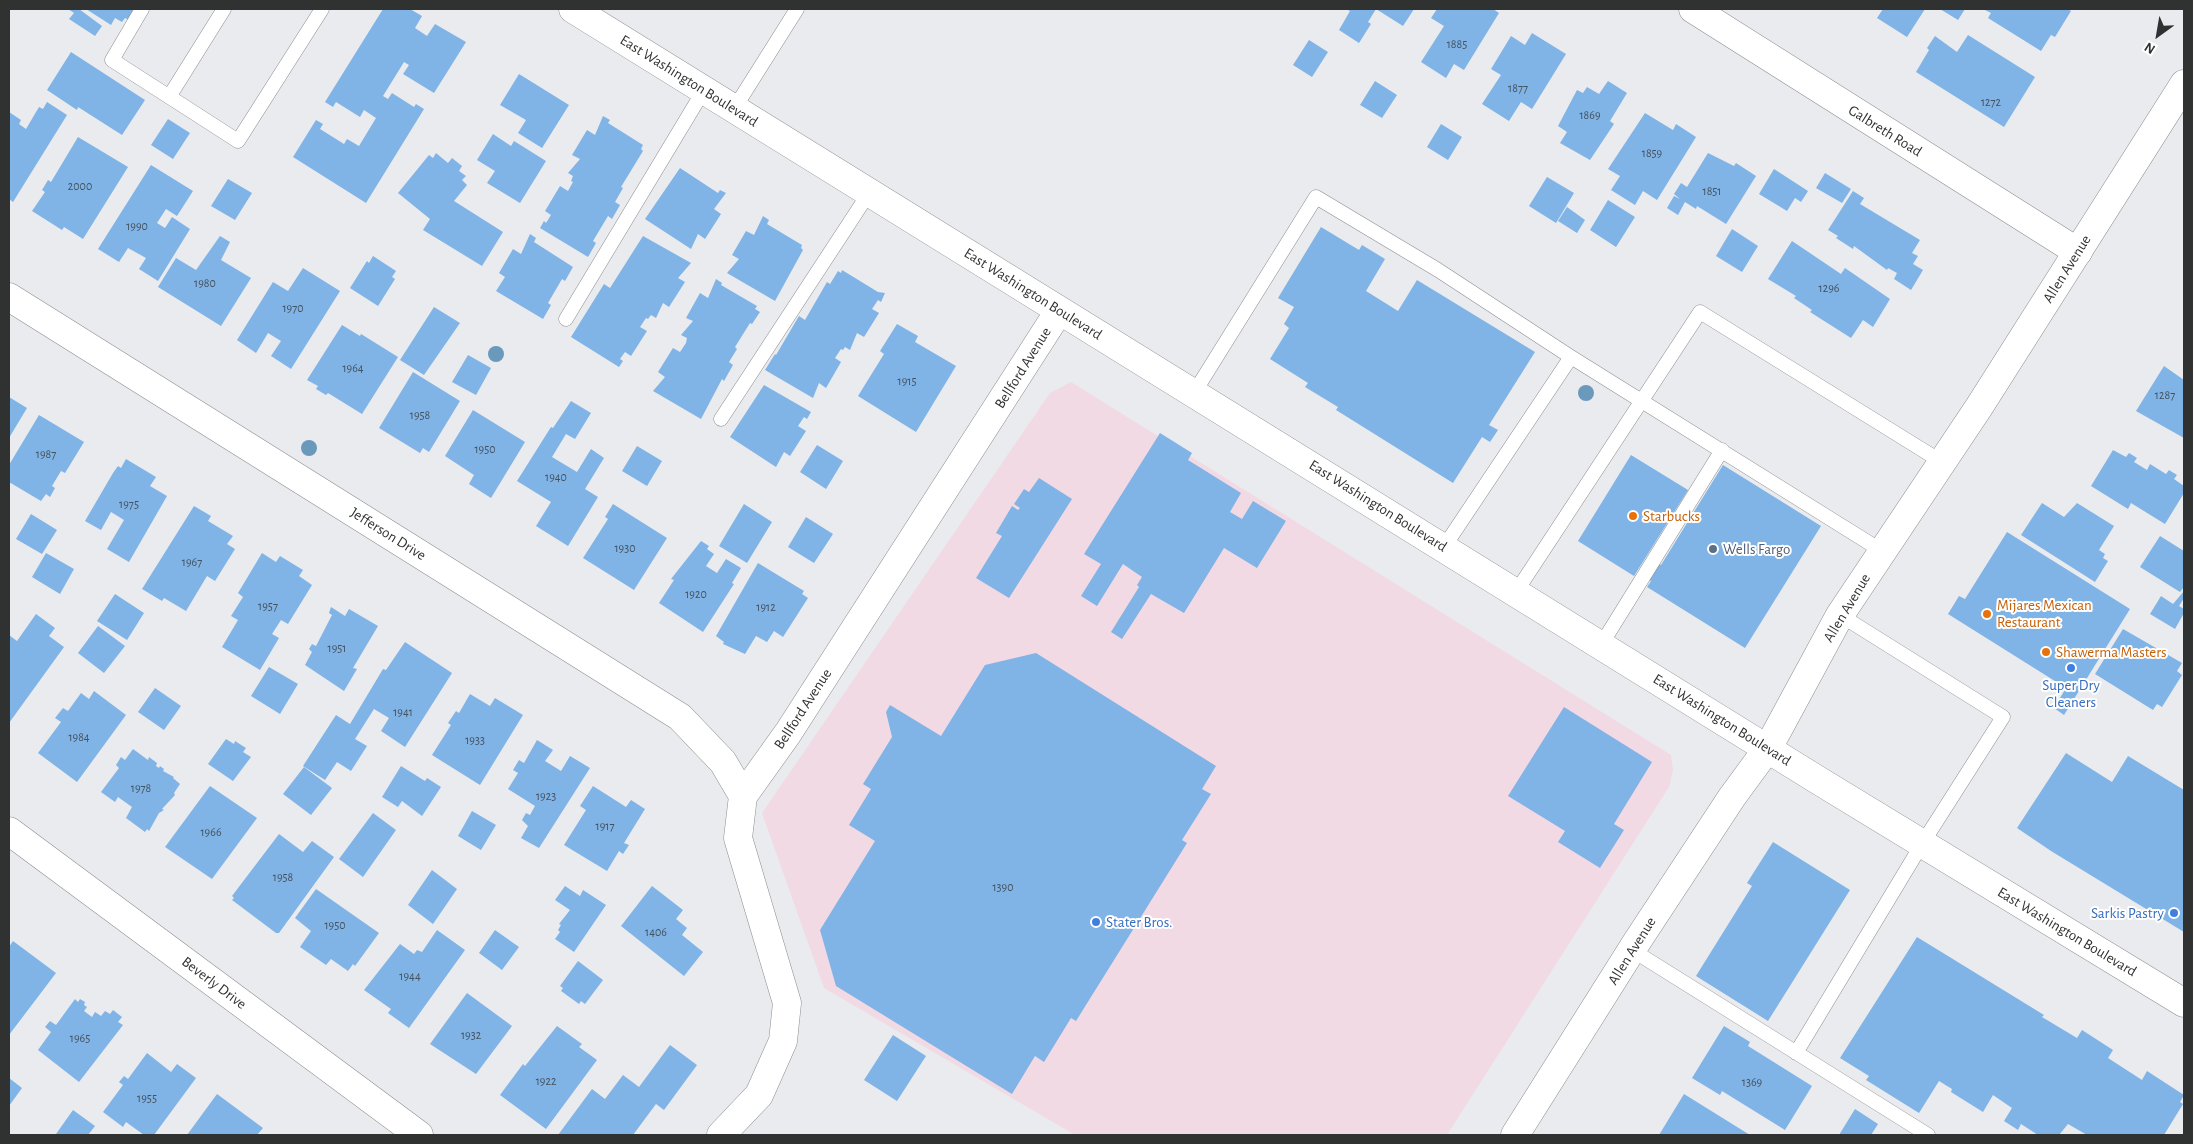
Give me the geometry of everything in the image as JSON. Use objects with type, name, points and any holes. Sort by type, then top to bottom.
[{"type":"street","name":"East Washington Boulevard","points":[[573,9],[1922,844],[2184,1003]]},
{"type":"street","name":"Galbreth Road","points":[[1693,9],[2078,252]]},
{"type":"street","name":"Allen Avenue","points":[[1515,1135],[1732,797],[1768,748],[1799,695],[1840,615],[1942,462],[2184,84]]},
{"type":"street","name":"Jefferson Drive","points":[[9,297],[680,717],[723,762],[743,796]]},
{"type":"street","name":"Bellford Avenue","points":[[721,1135],[759,1095],[783,1041],[787,1003],[738,838],[743,796],[788,733],[1059,311]]},
{"type":"street","name":"Beverly Drive","points":[[9,831],[419,1135]]},
{"type":"lane","points":[[142,9],[112,60],[238,141],[322,9]]},
{"type":"lane","points":[[169,97],[224,9]]},
{"type":"lane","points":[[734,109],[797,9]]},
{"type":"lane","points":[[566,319],[704,90]]},
{"type":"lane","points":[[720,419],[869,192]]},
{"type":"lane","points":[[1194,393],[1316,197],[1438,270],[1571,357],[1882,551]]},
{"type":"lane","points":[[1516,592],[1700,312],[1942,462]]},
{"type":"lane","points":[[1444,547],[1571,357]]},
{"type":"lane","points":[[1601,645],[1722,450]]},
{"type":"lane","points":[[1796,1053],[1922,844],[2003,717],[1840,615]]},
{"type":"lane","points":[[1632,950],[1928,1135]]},
{"type":"shaded area","points":[[1071,382],[1671,755],[1673,770],[1669,787],[1447,1135],[1075,1135],[824,988],[762,813],[1050,393]]},
{"type":"building","points":[[68,9],[79,9],[102,26],[95,36],[69,19],[74,13]]},
{"type":"building","points":[[86,9],[137,9],[129,20],[125,18],[122,22],[115,18],[111,25]]},
{"type":"building","points":[[383,9],[410,9],[422,16],[415,28],[427,36],[435,24],[466,42],[434,93],[403,74],[409,65],[404,62],[383,96],[388,99],[392,93],[414,107],[416,104],[424,109],[366,203],[293,157],[316,120],[323,124],[320,129],[344,144],[347,139],[359,146],[376,118],[364,110],[360,117],[336,102],[333,107],[325,102]]},
{"type":"building","points":[[1346,9],[1376,9],[1368,22],[1371,24],[1359,43],[1339,30],[1350,11]]},
{"type":"building","points":[[1376,9],[1414,9],[1403,26]]},
{"type":"building","points":[[1437,9],[1493,9],[1499,13],[1464,70],[1454,64],[1446,78],[1421,62],[1444,26],[1431,18]]},
{"type":"building","points":[[1883,9],[1925,9],[1907,37],[1877,18]]},
{"type":"building","points":[[1940,9],[1965,9],[1958,20]]},
{"type":"building","points":[[1983,9],[2068,9],[2071,11],[2055,37],[2051,35],[2041,51],[1988,18],[1991,13]]},
{"type":"building","points":[[1532,33],[1566,54],[1532,109],[1521,102],[1509,121],[1482,104],[1501,75],[1491,69],[1511,36],[1525,45]]},
{"type":"building","points":[[1968,35],[2035,77],[2004,127],[1916,72],[1935,36],[1957,52]]},
{"type":"building","points":[[1309,40],[1328,52],[1312,77],[1293,65]]},
{"type":"building","points":[[71,52],[145,100],[122,135],[78,107],[77,110],[47,90]]},
{"type":"building","points":[[519,74],[569,105],[542,148],[518,133],[526,120],[500,105]]},
{"type":"building","points":[[1375,81],[1397,95],[1382,118],[1360,105]]},
{"type":"building","points":[[1608,81],[1627,93],[1610,121],[1614,124],[1590,160],[1560,143],[1567,132],[1558,126],[1577,90],[1583,93],[1587,87],[1599,94]]},
{"type":"building","points":[[47,102],[67,115],[13,202],[9,199],[9,112],[21,120],[19,124],[26,129],[39,107],[43,109]]},
{"type":"building","points":[[1645,113],[1673,130],[1676,124],[1696,137],[1657,200],[1643,191],[1635,205],[1611,190],[1620,176],[1608,169]]},
{"type":"building","points":[[603,116],[610,120],[608,123],[643,145],[641,149],[643,151],[621,187],[623,188],[615,202],[620,205],[612,219],[608,216],[593,241],[596,243],[588,257],[540,228],[551,215],[545,211],[560,186],[568,191],[573,182],[571,181],[573,176],[568,173],[580,159],[572,155],[587,130],[595,135]]},
{"type":"building","points":[[168,119],[190,133],[173,159],[151,145]]},
{"type":"building","points":[[1441,124],[1462,137],[1448,160],[1427,147]]},
{"type":"building","points":[[493,134],[511,146],[514,141],[546,161],[520,203],[487,183],[495,171],[477,160]]},
{"type":"building","points":[[78,137],[128,167],[83,239],[64,227],[62,230],[32,211],[45,192],[42,190],[48,180],[51,182]]},
{"type":"building","points":[[436,153],[448,163],[452,158],[462,166],[459,171],[466,176],[462,180],[467,185],[454,201],[503,232],[482,266],[423,230],[430,219],[398,193],[429,155],[433,158]]},
{"type":"building","points":[[1708,153],[1734,166],[1736,163],[1756,176],[1726,224],[1697,206],[1696,209],[1685,202],[1678,215],[1667,208],[1674,196],[1680,199],[1674,194],[1681,183],[1687,187]]},
{"type":"building","points":[[151,165],[193,191],[177,216],[166,209],[157,223],[165,228],[172,217],[190,229],[158,281],[139,269],[146,258],[128,248],[119,262],[98,249]]},
{"type":"building","points":[[680,168],[718,193],[720,190],[726,193],[714,209],[721,214],[705,239],[698,234],[691,249],[645,219]]},
{"type":"building","points":[[1774,169],[1808,191],[1801,202],[1795,198],[1787,211],[1759,194]]},
{"type":"building","points":[[1825,173],[1851,189],[1842,203],[1816,188]]},
{"type":"building","points":[[1547,177],[1574,193],[1556,223],[1529,206]]},
{"type":"building","points":[[228,179],[252,193],[235,220],[211,206]]},
{"type":"building","points":[[1853,191],[1864,198],[1860,204],[1920,240],[1912,253],[1918,256],[1913,264],[1923,270],[1911,290],[1894,279],[1897,273],[1888,268],[1887,270],[1854,246],[1853,249],[1836,238],[1838,236],[1828,230]]},
{"type":"building","points":[[1608,200],[1635,217],[1616,247],[1590,230]]},
{"type":"building","points":[[1567,207],[1585,220],[1577,233],[1558,221]]},
{"type":"building","points":[[763,216],[769,220],[767,224],[802,245],[801,248],[803,250],[775,301],[727,273],[739,259],[732,255],[746,231],[754,235]]},
{"type":"building","points":[[1321,227],[1359,250],[1362,245],[1385,259],[1366,291],[1398,311],[1417,280],[1535,352],[1489,425],[1498,430],[1490,442],[1482,437],[1453,483],[1336,410],[1338,407],[1305,387],[1308,383],[1270,359],[1289,328],[1284,324],[1294,307],[1278,298]]},
{"type":"building","points":[[1732,229],[1758,246],[1742,272],[1716,256]]},
{"type":"building","points":[[530,234],[536,238],[534,242],[573,267],[565,281],[562,279],[548,303],[551,305],[543,319],[496,291],[505,277],[499,273],[513,249],[521,254]]},
{"type":"building","points":[[220,236],[230,242],[221,260],[251,278],[221,326],[158,287],[176,258],[196,270]]},
{"type":"building","points":[[643,236],[691,263],[678,278],[685,282],[669,307],[663,303],[656,318],[651,315],[648,319],[646,318],[640,327],[647,331],[631,356],[625,352],[620,359],[623,361],[619,367],[571,337],[604,284],[610,288]]},
{"type":"building","points":[[1792,241],[1841,274],[1845,268],[1890,299],[1873,327],[1863,320],[1851,338],[1810,312],[1812,310],[1794,298],[1796,296],[1768,279]]},
{"type":"building","points":[[373,256],[396,271],[392,277],[395,279],[378,306],[350,288],[367,261],[369,263]]},
{"type":"building","points":[[303,268],[340,291],[291,369],[271,356],[281,341],[268,333],[256,353],[237,340],[273,282],[288,291]]},
{"type":"building","points":[[842,270],[878,292],[885,293],[881,302],[878,300],[872,309],[879,313],[864,337],[857,333],[850,350],[845,347],[843,350],[841,349],[835,358],[841,362],[826,388],[819,383],[813,398],[765,370],[799,316],[805,320],[827,282],[830,284],[838,271],[841,273]]},
{"type":"building","points":[[716,279],[722,283],[721,285],[757,306],[755,309],[760,312],[752,324],[750,323],[735,347],[737,349],[729,362],[733,365],[724,381],[722,379],[701,419],[653,391],[665,377],[658,372],[673,348],[680,352],[686,343],[687,338],[681,335],[693,321],[686,318],[700,293],[708,298]]},
{"type":"building","points":[[434,307],[460,323],[424,375],[400,360]]},
{"type":"building","points":[[897,324],[918,336],[915,342],[956,366],[916,432],[858,396],[884,354],[880,351]]},
{"type":"building","points":[[342,325],[360,336],[361,334],[398,357],[362,414],[328,393],[326,395],[316,389],[318,386],[307,380]]},
{"type":"building","points":[[468,355],[491,368],[476,395],[452,382]]},
{"type":"building","points":[[2164,366],[2184,380],[2184,438],[2136,411]]},
{"type":"building","points":[[413,372],[460,401],[429,452],[423,448],[420,453],[379,428]]},
{"type":"building","points":[[764,385],[811,412],[807,419],[804,417],[798,426],[806,431],[790,456],[784,452],[776,467],[730,437]]},
{"type":"building","points":[[9,397],[27,408],[9,438]]},
{"type":"building","points":[[571,401],[591,413],[575,439],[566,434],[552,457],[577,472],[591,449],[604,458],[585,489],[598,497],[568,546],[536,526],[551,502],[517,481],[551,427],[553,428]]},
{"type":"building","points":[[473,410],[525,442],[491,498],[469,484],[474,475],[445,456]]},
{"type":"building","points":[[39,415],[84,442],[65,473],[61,471],[52,486],[55,488],[50,497],[46,494],[41,501],[9,482],[9,465]]},
{"type":"building","points":[[1160,433],[1192,453],[1188,460],[1241,493],[1230,512],[1242,519],[1253,501],[1286,521],[1257,568],[1224,548],[1184,613],[1151,594],[1122,639],[1111,632],[1139,587],[1137,585],[1142,577],[1123,564],[1097,606],[1081,596],[1101,564],[1084,554]]},
{"type":"building","points":[[817,445],[843,461],[826,489],[800,472]]},
{"type":"building","points":[[637,446],[662,461],[647,486],[622,471]]},
{"type":"building","points":[[2113,450],[2126,457],[2129,453],[2137,458],[2134,462],[2147,470],[2150,464],[2166,474],[2169,470],[2177,475],[2174,479],[2184,486],[2184,493],[2165,524],[2131,503],[2128,509],[2091,486]]},
{"type":"building","points":[[1631,455],[1688,490],[1634,576],[1578,541]]},
{"type":"building","points":[[126,459],[156,477],[150,486],[167,496],[129,562],[107,549],[124,520],[111,512],[101,530],[85,521],[113,473],[118,466],[121,468]]},
{"type":"building","points":[[1723,465],[1821,526],[1745,648],[1647,587],[1651,581],[1644,577],[1654,561],[1661,565]]},
{"type":"building","points":[[1039,478],[1072,499],[1009,598],[976,578],[1002,536],[996,533],[1012,506],[1018,510],[1020,508],[1014,504],[1024,489],[1029,492]]},
{"type":"building","points":[[2042,503],[2064,517],[2077,503],[2114,526],[2099,550],[2105,554],[2103,558],[2108,561],[2095,582],[2021,535]]},
{"type":"building","points":[[613,504],[667,538],[634,590],[583,558],[608,519],[605,517]]},
{"type":"building","points":[[744,504],[772,522],[747,563],[719,546]]},
{"type":"building","points":[[194,506],[211,516],[208,521],[233,536],[227,544],[235,549],[215,581],[207,576],[186,611],[164,598],[162,601],[142,589]]},
{"type":"building","points":[[31,514],[57,530],[42,554],[16,539]]},
{"type":"building","points":[[806,517],[833,534],[814,563],[788,547]]},
{"type":"building","points":[[2007,532],[2130,609],[2064,715],[2054,708],[2066,688],[1948,614],[1959,596],[1965,599]]},
{"type":"building","points":[[2160,536],[2184,551],[2184,587],[2180,592],[2140,567]]},
{"type":"building","points":[[701,541],[709,546],[707,549],[714,554],[706,566],[717,573],[726,559],[741,568],[732,583],[734,584],[703,632],[659,603],[674,580],[671,579]]},
{"type":"building","points":[[46,553],[74,569],[60,594],[32,577]]},
{"type":"building","points":[[262,553],[276,562],[280,556],[303,570],[299,576],[312,585],[288,624],[281,620],[272,634],[279,638],[260,670],[222,647],[238,620],[231,616],[243,597],[238,593]]},
{"type":"building","points":[[758,563],[804,591],[802,594],[808,598],[783,637],[774,631],[767,642],[756,636],[745,654],[723,644],[724,642],[716,636]]},
{"type":"building","points":[[2184,591],[2184,598],[2179,606],[2184,609],[2184,613],[2175,629],[2150,614],[2161,596],[2173,604]]},
{"type":"building","points":[[115,594],[144,613],[127,640],[97,621]]},
{"type":"building","points":[[331,607],[345,616],[349,609],[378,626],[353,668],[357,669],[344,691],[305,665],[312,652],[309,649],[312,644],[316,646],[332,615],[329,613]]},
{"type":"building","points":[[36,614],[55,628],[49,636],[64,647],[9,723],[9,635],[17,641]]},
{"type":"building","points":[[98,626],[125,646],[104,673],[78,653]]},
{"type":"building","points":[[2123,629],[2182,663],[2177,671],[2182,675],[2162,707],[2157,704],[2153,710],[2095,674]]},
{"type":"building","points":[[405,642],[452,673],[405,747],[381,731],[389,718],[374,709],[355,739],[367,746],[351,771],[337,762],[325,780],[303,766],[336,715],[350,724],[383,669],[386,670]]},
{"type":"building","points":[[1036,653],[1216,766],[1202,789],[1211,794],[1182,840],[1187,843],[1076,1021],[1071,1018],[1044,1062],[1035,1056],[1012,1094],[836,986],[820,930],[875,841],[849,825],[871,789],[863,784],[892,737],[886,712],[890,705],[941,736],[985,665]]},
{"type":"building","points":[[269,667],[298,684],[280,714],[251,696]]},
{"type":"building","points":[[155,688],[181,706],[164,730],[138,712]]},
{"type":"building","points":[[94,691],[126,715],[77,782],[38,753],[61,722],[55,718],[63,708],[68,711],[81,693],[89,699]]},
{"type":"building","points":[[470,694],[490,706],[495,698],[523,715],[480,785],[432,755],[451,725],[448,723],[456,711],[459,713]]},
{"type":"building","points":[[1564,707],[1652,762],[1614,824],[1624,830],[1600,868],[1558,842],[1565,831],[1508,796]]},
{"type":"building","points":[[226,739],[234,744],[235,741],[246,748],[243,752],[251,757],[233,781],[208,764]]},
{"type":"building","points":[[537,740],[553,750],[545,761],[561,771],[570,756],[590,768],[539,848],[521,838],[528,826],[522,820],[526,813],[530,815],[535,806],[508,789],[518,773],[513,770],[519,760],[524,763]]},
{"type":"building","points":[[133,749],[148,760],[149,757],[157,763],[156,766],[164,769],[163,771],[174,777],[180,784],[174,793],[175,795],[162,809],[164,810],[159,813],[149,831],[147,829],[145,832],[126,818],[132,807],[118,797],[115,802],[101,792],[119,768],[116,765],[121,757],[125,760]]},
{"type":"building","points":[[2066,753],[2112,782],[2128,756],[2184,790],[2184,932],[2051,851],[2017,828]]},
{"type":"building","points":[[401,766],[425,781],[427,778],[441,787],[422,816],[402,801],[398,807],[382,797]]},
{"type":"building","points":[[304,767],[332,788],[311,815],[283,794]]},
{"type":"building","points":[[210,786],[257,818],[212,879],[165,847]]},
{"type":"building","points":[[593,786],[626,807],[631,800],[645,809],[624,843],[629,845],[623,854],[619,851],[607,871],[564,845],[586,810],[580,806]]},
{"type":"building","points":[[472,811],[496,825],[481,850],[458,836]]},
{"type":"building","points":[[373,813],[396,830],[363,877],[339,859]]},
{"type":"building","points":[[279,834],[303,852],[312,841],[334,857],[279,933],[276,933],[232,900],[234,898],[232,896]]},
{"type":"building","points":[[1773,842],[1850,890],[1768,1021],[1696,976],[1752,886],[1747,883]]},
{"type":"building","points":[[432,870],[457,889],[433,924],[408,905]]},
{"type":"building","points":[[565,886],[580,896],[583,890],[606,905],[574,952],[555,939],[560,932],[558,930],[561,925],[559,924],[570,910],[555,900]]},
{"type":"building","points":[[652,886],[683,910],[676,919],[687,928],[682,935],[703,952],[684,976],[621,926]]},
{"type":"building","points":[[316,889],[379,933],[355,966],[353,964],[348,971],[331,959],[326,965],[300,947],[311,931],[295,918]]},
{"type":"building","points":[[437,930],[465,950],[409,1028],[388,1013],[391,1009],[364,990],[400,944],[414,954],[417,950],[422,952]]},
{"type":"building","points":[[495,930],[519,947],[502,970],[479,953]]},
{"type":"building","points":[[1917,937],[2044,1015],[2042,1017],[2077,1038],[2082,1030],[2113,1050],[2108,1058],[2142,1080],[2147,1071],[2184,1095],[2180,1102],[2183,1104],[2164,1135],[2087,1135],[2068,1124],[2059,1135],[2038,1135],[2021,1124],[2018,1130],[2004,1121],[2012,1108],[1993,1095],[1983,1112],[1951,1092],[1952,1089],[1939,1081],[1919,1113],[1866,1080],[1869,1076],[1840,1058]]},
{"type":"building","points":[[13,941],[56,973],[9,1035],[9,947]]},
{"type":"building","points":[[578,961],[603,980],[585,1004],[581,1001],[579,1004],[561,991],[563,988],[560,986]]},
{"type":"building","points":[[467,993],[512,1026],[476,1074],[430,1044]]},
{"type":"building","points":[[75,999],[78,1002],[80,999],[85,1002],[84,1005],[87,1007],[84,1011],[92,1017],[95,1012],[101,1016],[105,1011],[110,1014],[113,1010],[122,1017],[118,1022],[123,1025],[79,1082],[38,1050],[51,1032],[45,1027],[50,1021],[56,1025]]},
{"type":"building","points":[[557,1026],[582,1044],[579,1047],[597,1060],[546,1129],[500,1095],[523,1064],[525,1066]]},
{"type":"building","points":[[1724,1026],[1750,1042],[1748,1046],[1812,1086],[1785,1130],[1722,1091],[1720,1095],[1692,1078]]},
{"type":"building","points":[[893,1035],[926,1056],[897,1101],[864,1080]]},
{"type":"building","points":[[670,1045],[697,1065],[664,1110],[656,1104],[633,1135],[558,1135],[592,1089],[605,1099],[623,1075],[639,1087]]},
{"type":"building","points":[[147,1053],[171,1072],[177,1064],[196,1078],[154,1135],[144,1135],[126,1122],[123,1127],[103,1112],[123,1085],[119,1082],[124,1076],[128,1079]]},
{"type":"building","points":[[9,1078],[22,1088],[9,1106]]},
{"type":"building","points":[[217,1094],[263,1128],[257,1135],[187,1135]]},
{"type":"building","points":[[1684,1094],[1750,1135],[1659,1135]]},
{"type":"building","points":[[1855,1109],[1878,1124],[1871,1135],[1839,1135]]},
{"type":"building","points":[[73,1110],[95,1126],[88,1135],[56,1134]]},
{"type":"place","name":"Starbucks","points":[[1633,516]]},
{"type":"place","name":"Wells Fargo","points":[[1713,549]]},
{"type":"place","name":"Mijares Mexican Restaurant","points":[[1987,614]]},
{"type":"place","name":"Shawerma Masters","points":[[2046,652]]},
{"type":"place","name":"Super Dry Cleaners","points":[[2071,668]]},
{"type":"place","name":"Sarkis Pastry","points":[[2174,913]]},
{"type":"place","name":"Stater Bros.","points":[[1096,922]]}]
